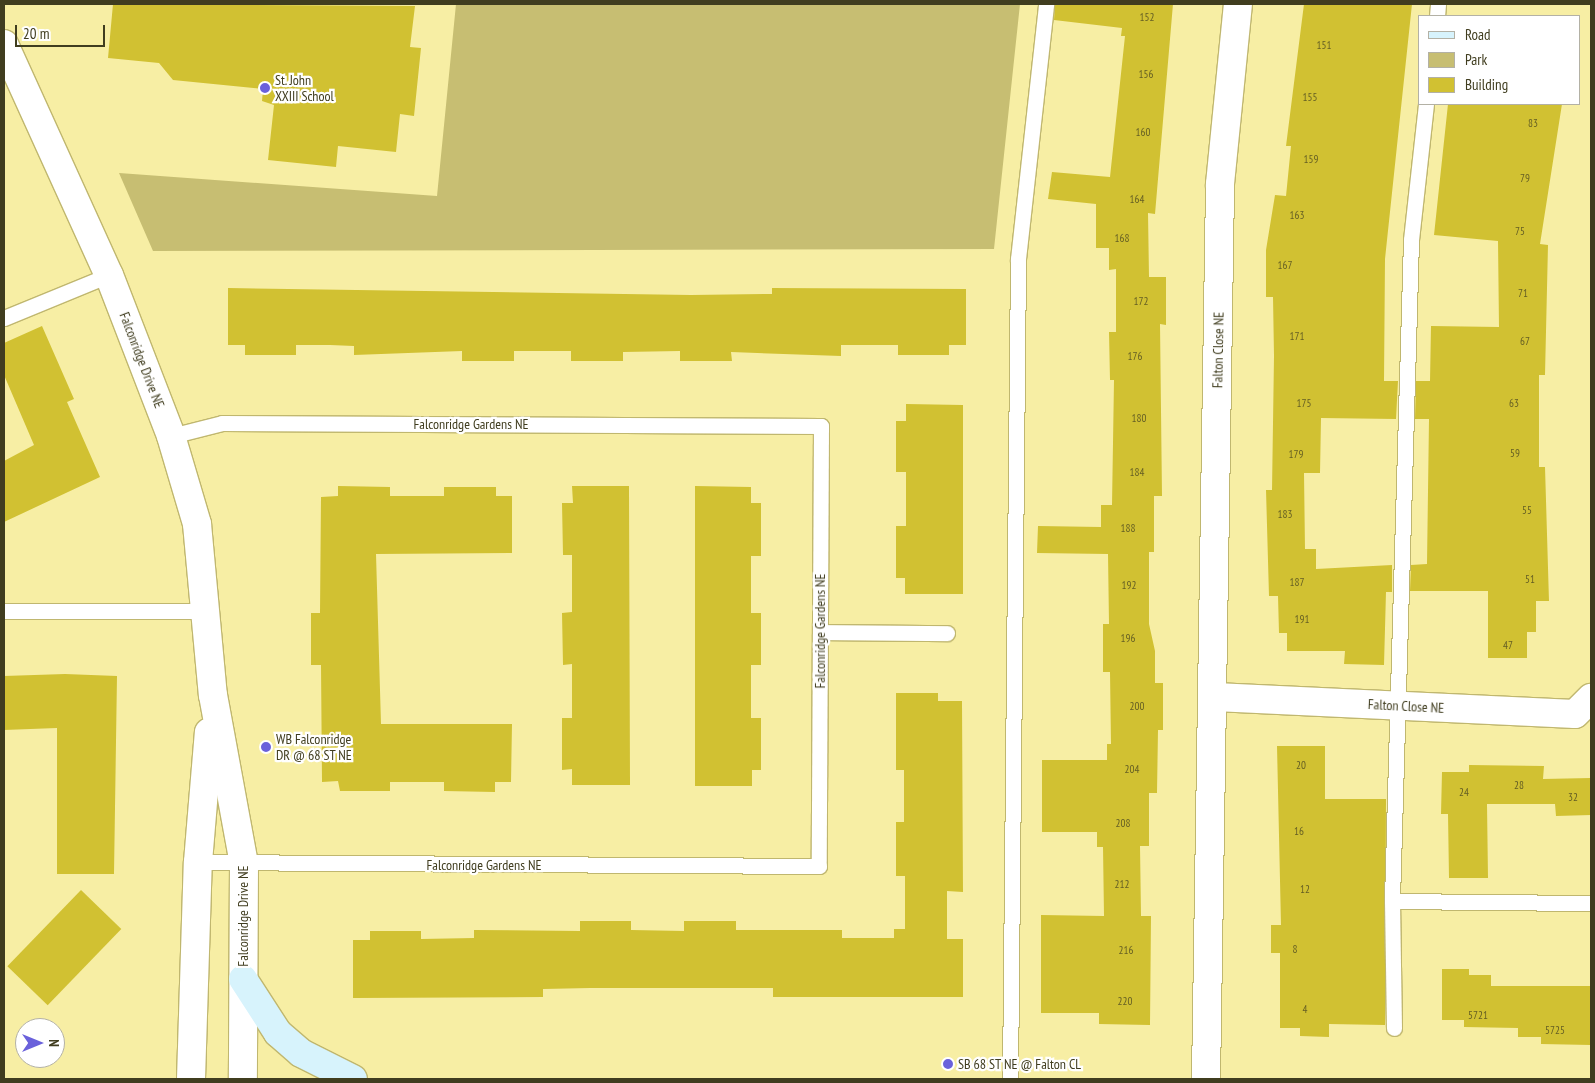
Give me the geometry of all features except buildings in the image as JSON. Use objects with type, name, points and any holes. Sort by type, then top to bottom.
[{"type":"main road","points":[[243,978],[278,1033],[301,1052],[353,1079]]},
{"type":"street","name":"Falton Close NE","points":[[1206,1079],[1215,697],[1220,184],[1238,4]]},
{"type":"street","name":"Falconridge Drive NE","points":[[4,44],[109,275],[171,436],[198,524],[208,611],[212,695],[198,862],[191,1079]]},
{"type":"street","name":"Falconridge Drive NE","points":[[212,695],[244,864],[242,1079]]},
{"type":"street","name":"Falton Close NE","points":[[1215,697],[1575,714],[1591,698]]},
{"type":"lane","points":[[1010,1079],[1018,259],[1046,4]]},
{"type":"lane","points":[[1394,1028],[1392,901],[1394,705],[1410,240],[1426,105]]},
{"type":"lane","points":[[4,318],[109,275]]},
{"type":"lane","name":"Falconridge Gardens NE","points":[[171,436],[222,422],[821,426],[819,866],[244,864],[198,862]]},
{"type":"lane","points":[[4,611],[208,611]]},
{"type":"lane","points":[[820,632],[947,633]]},
{"type":"lane","points":[[1392,901],[1591,902]]},
{"type":"green space","points":[[456,4],[1020,4],[994,249],[153,251],[119,173],[437,196]]},
{"type":"place","name":"St. John XXIII School","points":[[265,88]]},
{"type":"place","name":"WB Falconridge DR @ 68 ST NE","points":[[266,747]]},
{"type":"place","name":"SB 68 ST NE @ Falton CL","points":[[948,1064]]}]
